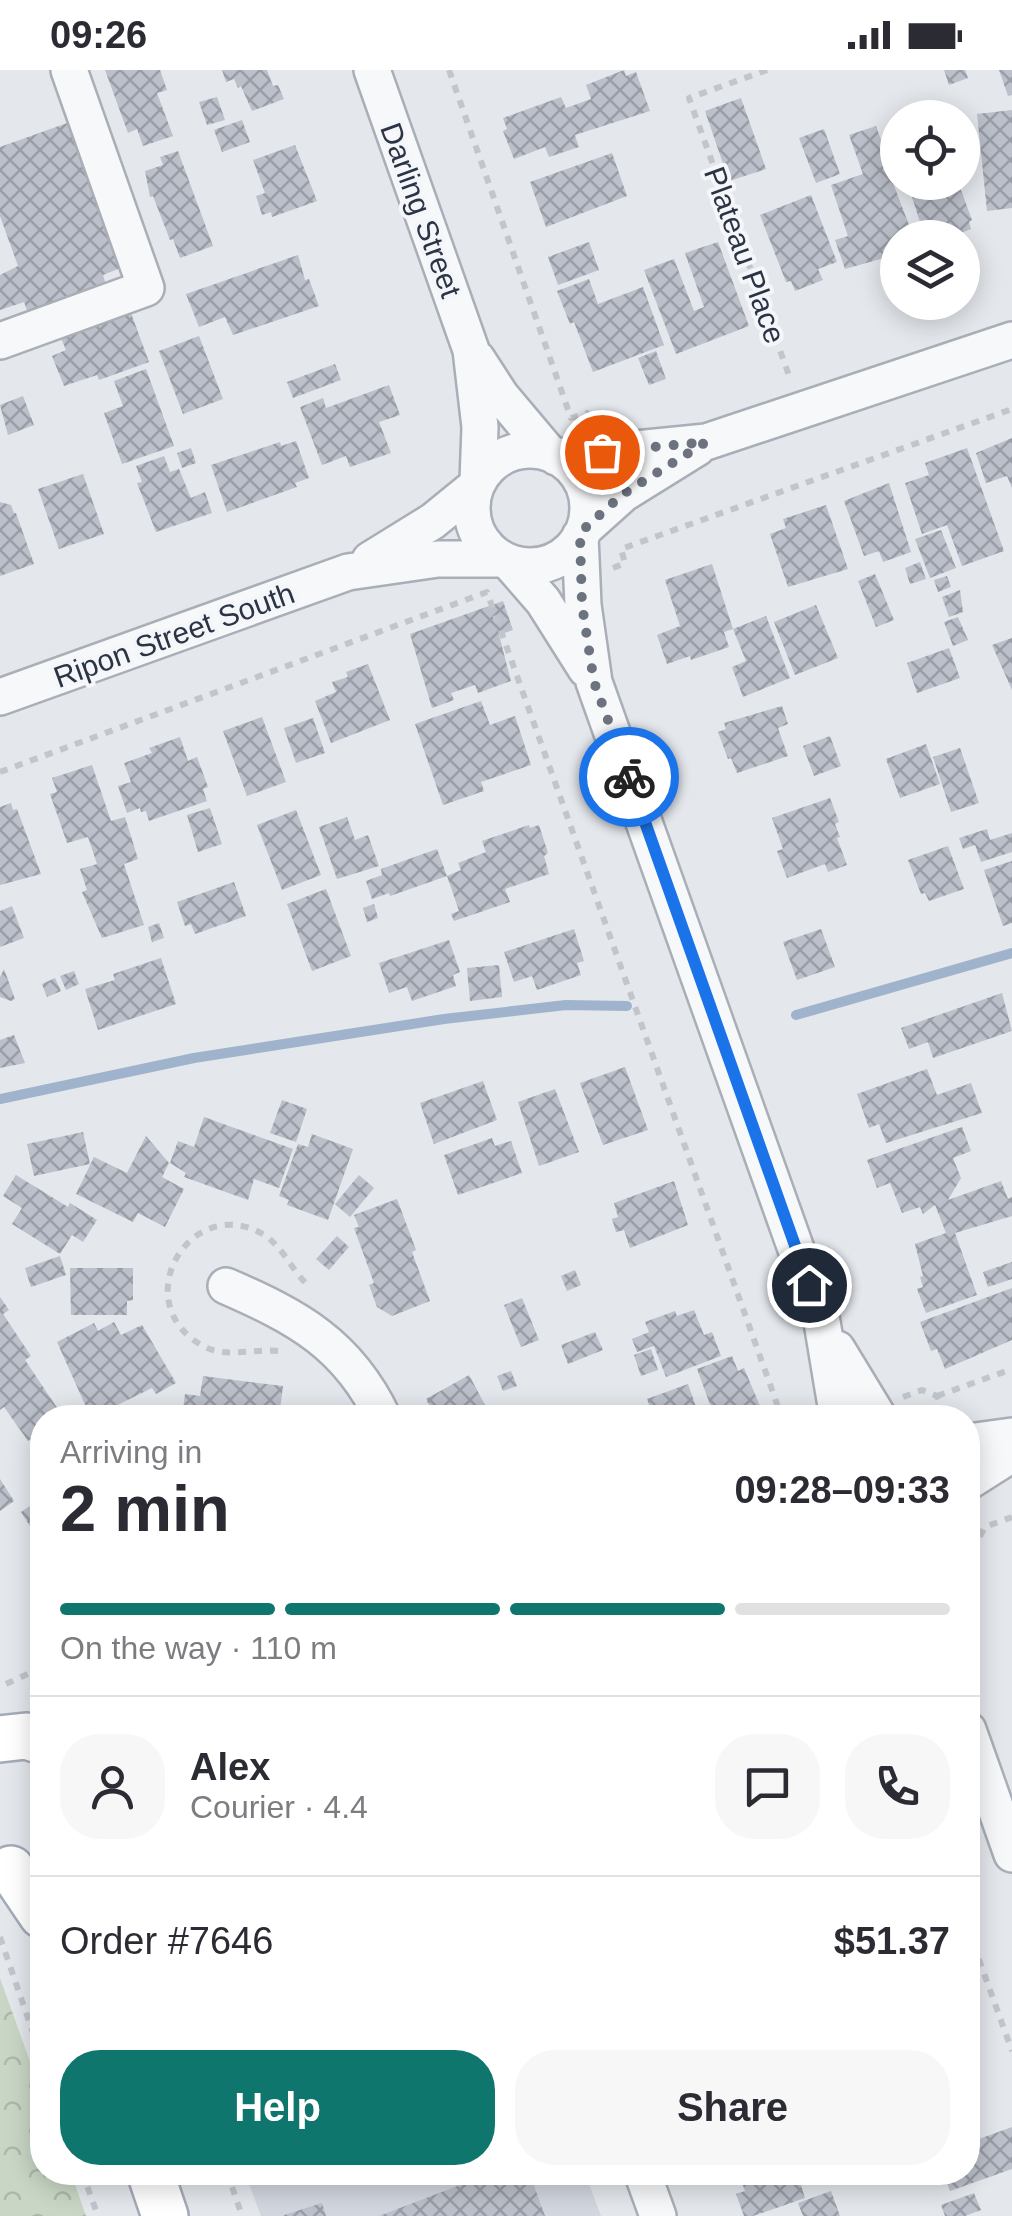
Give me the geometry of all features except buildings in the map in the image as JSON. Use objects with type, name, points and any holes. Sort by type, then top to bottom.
[{"type":"main road","points":[[18,1866],[30,1891]]},
{"type":"main road","points":[[154,2185],[165,2216]]},
{"type":"street","points":[[0,342],[146,288],[69,70]]},
{"type":"street","name":"Darling Street","points":[[372,70],[471,350],[479,414],[477,484]]},
{"type":"street","points":[[594,682],[538,594],[506,561],[488,549],[475,527],[472,511],[477,484],[492,464],[526,450],[552,455],[706,442],[1012,340]]},
{"type":"street","name":"Darling Street","points":[[471,350],[501,396],[552,455]]},
{"type":"street","points":[[506,561],[526,566],[550,563],[570,550],[618,499],[706,442]]},
{"type":"street","points":[[552,455],[573,470],[584,488],[588,508],[582,533],[581,579],[594,682],[822,1322],[859,1389],[877,1405]]},
{"type":"street","name":"Ripon Street South","points":[[348,572],[434,520],[477,484]]},
{"type":"street","name":"Ripon Street South","points":[[0,697],[348,572],[425,560],[506,561]]},
{"type":"street","points":[[226,1286],[305,1324],[353,1371],[375,1405]]},
{"type":"street","points":[[822,1322],[836,1405]]},
{"type":"street","points":[[980,1440],[1012,1436]]},
{"type":"street","points":[[980,1474],[1012,1454]]},
{"type":"street","points":[[980,1764],[1012,1854]]},
{"type":"street","points":[[647,2185],[658,2216]]},
{"type":"path","points":[[449,70],[572,418],[586,413],[602,452]]},
{"type":"path","name":"Plateau Place","points":[[767,70],[689,98],[802,412]]},
{"type":"path","points":[[581,579],[626,564],[621,549],[1012,409]]},
{"type":"path","points":[[618,499],[635,544]]},
{"type":"path","points":[[0,772],[487,592],[777,1405]]},
{"type":"path","points":[[494,610],[538,594]]},
{"type":"path","points":[[175,1257],[166,1288],[176,1322],[185,1332],[203,1346],[224,1352],[285,1352]]},
{"type":"path","points":[[893,1405],[922,1390],[936,1396],[1012,1369]]},
{"type":"path","points":[[936,1396],[940,1405]]},
{"type":"path","points":[[980,1538],[985,1527],[1012,1517]]},
{"type":"path","points":[[15,1721],[30,1685]]},
{"type":"path","points":[[0,1937],[30,2024]]},
{"type":"path","points":[[980,1962],[1012,2051]]},
{"type":"path","points":[[87,2185],[98,2216]]},
{"type":"path","points":[[231,2185],[242,2216]]},
{"type":"shaded area","points":[[249,2185],[589,2185],[601,2216],[261,2216]]},
{"type":"green space","points":[[0,1978],[30,2062],[30,2185],[75,2185],[86,2216],[0,2216]]},
{"type":"waterway","points":[[796,1015],[1012,953]]},
{"type":"waterway","points":[[0,1099],[194,1058],[444,1019],[566,1005],[627,1006]]},
{"type":"way so far","points":[[602,452],[706,442],[623,494],[580,536],[582,605],[594,682],[629,777]]},
{"type":"route","points":[[629,777],[809,1285]]}]
